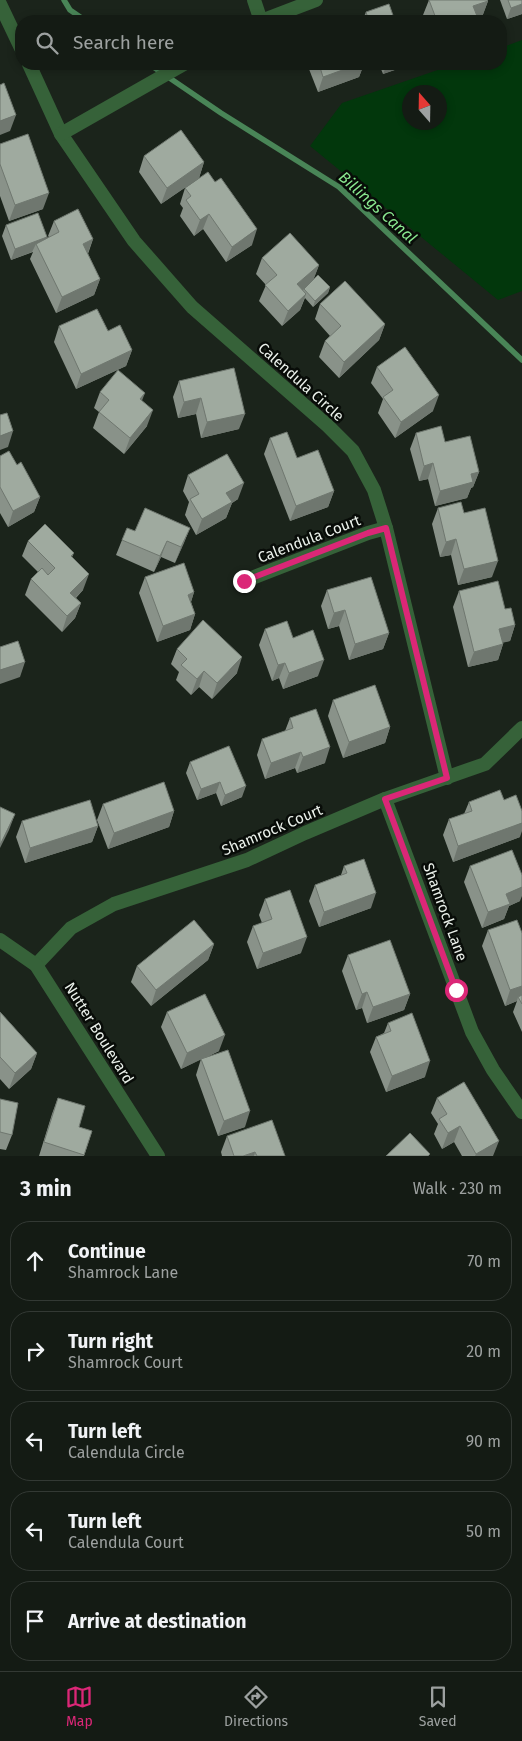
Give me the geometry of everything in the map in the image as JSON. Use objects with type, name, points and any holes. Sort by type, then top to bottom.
[{"type":"street","points":[[254,0],[259,15]]},
{"type":"street","points":[[277,15],[316,0]]},
{"type":"street","points":[[0,4],[15,35]]},
{"type":"street","name":"Calendula Circle","points":[[32,70],[61,134],[134,241],[192,307],[353,451],[374,490],[386,528],[447,778]]},
{"type":"street","points":[[61,134],[173,70]]},
{"type":"street","name":"Calendula Court","points":[[244,581],[368,533],[386,528]]},
{"type":"street","name":"Shamrock Court","points":[[36,965],[71,928],[114,904],[247,860],[385,799],[485,764],[522,728]]},
{"type":"street","name":"Shamrock Lane","points":[[385,799],[472,1032],[493,1070],[522,1112]]},
{"type":"street","name":"Nutter Boulevard","points":[[0,940],[36,965],[158,1156]]},
{"type":"green space","points":[[522,40],[522,291],[498,300],[310,146],[342,103],[438,70],[507,70],[507,46]]},
{"type":"building","points":[[429,0],[488,1],[473,6],[477,15],[435,15]]},
{"type":"building","points":[[508,0],[522,0],[522,4],[511,8]]},
{"type":"building","points":[[389,4],[393,15],[367,15],[366,12]]},
{"type":"building","points":[[321,70],[342,70],[323,77]]},
{"type":"building","points":[[4,83],[16,115],[0,121],[0,85]]},
{"type":"building","points":[[181,130],[204,162],[167,188],[144,156]]},
{"type":"building","points":[[28,134],[49,193],[15,205],[0,164],[0,144]]},
{"type":"building","points":[[208,172],[215,182],[221,178],[257,229],[232,247],[209,214],[200,220],[186,200],[191,196],[185,188]]},
{"type":"building","points":[[78,209],[93,239],[83,244],[100,279],[62,297],[36,244],[59,232],[54,221]]},
{"type":"building","points":[[38,213],[47,237],[15,249],[6,225]]},
{"type":"building","points":[[290,233],[319,265],[297,284],[306,294],[288,311],[265,285],[277,275],[262,258]]},
{"type":"building","points":[[318,275],[330,287],[315,301],[304,289]]},
{"type":"building","points":[[345,281],[385,324],[344,362],[325,341],[341,326],[320,304]]},
{"type":"building","points":[[97,309],[108,331],[120,325],[132,350],[81,374],[59,326]]},
{"type":"building","points":[[405,347],[439,395],[401,422],[383,397],[393,390],[377,367]]},
{"type":"building","points":[[234,368],[245,414],[207,422],[201,398],[184,402],[179,381]]},
{"type":"building","points":[[118,370],[145,393],[140,399],[153,410],[130,438],[99,412],[109,400],[100,392]]},
{"type":"building","points":[[7,413],[13,431],[0,436],[0,415]]},
{"type":"building","points":[[441,426],[445,442],[470,436],[479,472],[471,474],[473,482],[440,491],[433,463],[424,466],[416,433]]},
{"type":"building","points":[[287,432],[297,458],[318,450],[334,491],[296,506],[270,438]]},
{"type":"building","points":[[9,451],[17,465],[21,462],[40,497],[13,511],[0,487],[0,456]]},
{"type":"building","points":[[227,454],[244,483],[226,493],[232,502],[202,519],[190,499],[199,494],[188,475]]},
{"type":"building","points":[[461,502],[464,513],[485,508],[498,561],[464,569],[456,539],[446,542],[438,508]]},
{"type":"building","points":[[145,508],[190,528],[181,547],[167,541],[160,556],[122,540],[127,528],[135,531]]},
{"type":"building","points":[[45,524],[74,553],[71,556],[89,574],[70,593],[81,603],[67,616],[31,579],[42,568],[48,575],[55,568],[28,541]]},
{"type":"building","points":[[184,563],[194,592],[188,595],[195,614],[163,626],[145,577]]},
{"type":"building","points":[[371,577],[389,633],[355,644],[345,610],[334,613],[327,590]]},
{"type":"building","points":[[498,581],[505,609],[511,608],[515,625],[499,629],[503,644],[474,652],[459,591]]},
{"type":"building","points":[[203,620],[242,657],[217,683],[204,671],[197,679],[181,665],[187,659],[177,649]]},
{"type":"building","points":[[287,621],[293,638],[313,630],[324,660],[289,673],[285,663],[278,665],[265,629]]},
{"type":"building","points":[[18,641],[25,662],[0,670],[0,647]]},
{"type":"building","points":[[375,685],[390,727],[349,742],[333,700]]},
{"type":"building","points":[[316,709],[330,747],[303,757],[301,752],[271,763],[262,739],[293,728],[290,718]]},
{"type":"building","points":[[229,746],[246,786],[225,795],[220,782],[201,789],[190,762]]},
{"type":"building","points":[[164,782],[174,811],[114,833],[103,804]]},
{"type":"building","points":[[500,790],[504,800],[516,795],[522,811],[522,823],[458,846],[449,819],[472,811],[469,802]]},
{"type":"building","points":[[90,800],[98,826],[30,848],[22,821]]},
{"type":"building","points":[[0,807],[15,814],[0,845]]},
{"type":"building","points":[[512,850],[522,875],[522,887],[506,894],[510,904],[488,912],[470,866]]},
{"type":"building","points":[[364,859],[376,893],[324,912],[315,885],[347,873],[344,866]]},
{"type":"building","points":[[290,890],[307,937],[263,953],[253,926],[272,919],[265,899]]},
{"type":"building","points":[[194,920],[214,944],[156,990],[137,966]]},
{"type":"building","points":[[517,920],[522,933],[522,986],[510,990],[488,930]]},
{"type":"building","points":[[390,940],[410,994],[373,1007],[367,992],[362,994],[348,955]]},
{"type":"building","points":[[205,994],[225,1035],[187,1053],[167,1012]]},
{"type":"building","points":[[522,995],[522,1004],[518,997]]},
{"type":"building","points":[[0,1012],[37,1053],[15,1073],[0,1057]]},
{"type":"building","points":[[412,1013],[430,1061],[392,1076],[376,1037],[391,1031],[388,1023]]},
{"type":"building","points":[[228,1050],[250,1111],[224,1121],[201,1059]]},
{"type":"building","points":[[464,1082],[499,1141],[476,1154],[460,1126],[448,1133],[439,1119],[447,1114],[437,1098]]},
{"type":"building","points":[[58,1098],[85,1106],[79,1127],[92,1131],[84,1155],[44,1142]]},
{"type":"building","points":[[0,1099],[18,1103],[12,1135],[0,1132]]},
{"type":"building","points":[[272,1120],[285,1156],[257,1156],[255,1152],[243,1156],[234,1156],[227,1136]]},
{"type":"building","points":[[410,1133],[430,1154],[428,1156],[386,1156]]},
{"type":"waterway","name":"Billings Canal","points":[[64,0],[70,10],[77,15]]},
{"type":"waterway","name":"Billings Canal","points":[[158,70],[221,113],[339,187],[522,360]]},
{"type":"route","points":[[244,581],[368,533],[386,528],[447,778],[385,799],[416,878],[456,990]]}]
